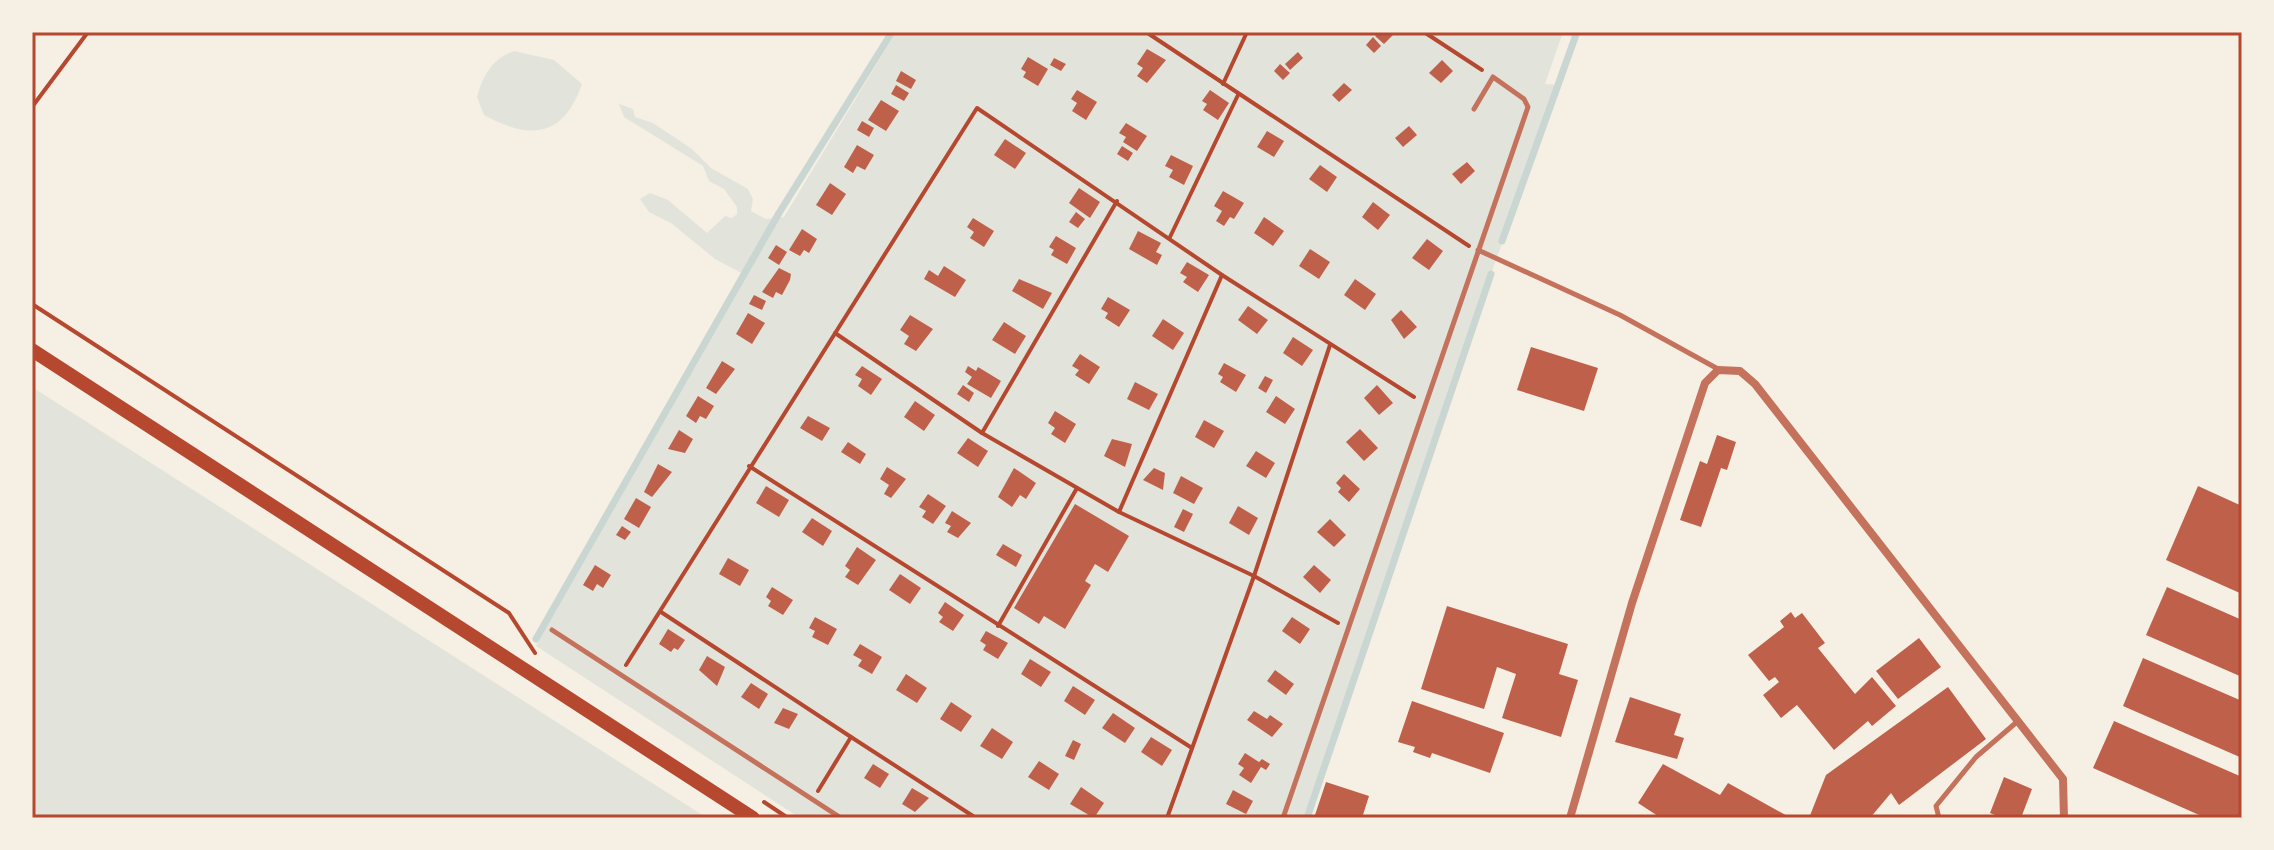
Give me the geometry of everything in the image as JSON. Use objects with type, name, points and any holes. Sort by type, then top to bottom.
[{"type":"main road","points":[[32,350],[753,818]]},
{"type":"street","points":[[1570,818],[1636,589],[1705,383],[1718,370],[1740,371],[1755,384],[2063,779],[2064,818]]},
{"type":"lane","points":[[1283,818],[1528,107],[1524,99],[1493,77],[1474,109]]},
{"type":"lane","points":[[1478,250],[1620,315],[1718,370]]},
{"type":"lane","points":[[552,630],[841,818]]},
{"type":"lane","points":[[1939,818],[1936,806],[1953,782],[2018,721]]},
{"type":"path","points":[[32,107],[88,32]]},
{"type":"path","points":[[1146,32],[1478,250]]},
{"type":"path","points":[[1223,84],[1247,32]]},
{"type":"path","points":[[1424,32],[1493,77]]},
{"type":"path","points":[[1170,237],[1239,95]]},
{"type":"path","points":[[620,674],[977,108],[1222,275],[1425,403]]},
{"type":"path","points":[[982,433],[1117,201]]},
{"type":"path","points":[[1119,512],[1222,275]]},
{"type":"path","points":[[32,304],[509,613],[533,651],[545,660]]},
{"type":"path","points":[[835,333],[982,433],[1077,488],[1119,512],[1254,576],[1326,619],[1348,627]]},
{"type":"path","points":[[1167,818],[1254,576],[1330,345]]},
{"type":"path","points":[[749,466],[1192,748]]},
{"type":"path","points":[[998,626],[1077,488]]},
{"type":"path","points":[[661,612],[976,818]]},
{"type":"path","points":[[813,800],[851,737]]},
{"type":"path","points":[[763,801],[788,818]]},
{"type":"shaded area","points":[[896,32],[1563,32],[1545,84],[1559,85],[1491,274],[1307,818],[800,818],[536,646],[747,276],[715,259],[671,223],[649,212],[640,199],[650,193],[668,200],[707,233],[725,216],[732,218],[737,214],[737,207],[724,189],[709,181],[703,166],[624,117],[619,104],[633,109],[635,117],[653,123],[692,149],[711,168],[748,189],[753,199],[751,211],[766,219],[784,217]]},
{"type":"shaded area","points":[[514,51],[554,60],[582,84],[574,102],[555,124],[530,130],[516,128],[484,115],[477,97],[482,82],[494,63]]},
{"type":"shaded area","points":[[32,387],[707,818],[32,818]]},
{"type":"building","points":[[1380,32],[1396,32],[1384,44],[1375,36]]},
{"type":"building","points":[[1373,37],[1381,46],[1374,53],[1366,45]]},
{"type":"building","points":[[1147,49],[1166,60],[1147,83],[1137,76],[1143,68],[1137,64]]},
{"type":"building","points":[[1298,52],[1303,58],[1290,70],[1285,64]]},
{"type":"building","points":[[1028,57],[1048,69],[1038,86],[1023,77],[1026,72],[1021,69]]},
{"type":"building","points":[[1054,58],[1066,64],[1061,71],[1050,65]]},
{"type":"building","points":[[1442,60],[1453,71],[1441,83],[1429,73]]},
{"type":"building","points":[[1280,64],[1290,73],[1283,80],[1274,71]]},
{"type":"building","points":[[901,71],[916,80],[911,89],[896,81]]},
{"type":"building","points":[[1344,83],[1352,90],[1339,102],[1332,95]]},
{"type":"building","points":[[896,85],[909,93],[904,101],[891,94]]},
{"type":"building","points":[[1077,90],[1097,102],[1086,120],[1072,111],[1077,103],[1071,99]]},
{"type":"building","points":[[1210,90],[1229,103],[1218,120],[1203,110],[1207,104],[1202,101]]},
{"type":"building","points":[[881,100],[899,111],[886,131],[868,120]]},
{"type":"building","points":[[862,121],[874,128],[869,137],[857,130]]},
{"type":"building","points":[[1126,123],[1147,136],[1137,151],[1123,142],[1126,137],[1119,133]]},
{"type":"building","points":[[1409,126],[1417,135],[1403,147],[1395,138]]},
{"type":"building","points":[[1267,131],[1284,141],[1274,157],[1257,147]]},
{"type":"building","points":[[1005,139],[1026,153],[1015,169],[994,155]]},
{"type":"building","points":[[857,145],[874,155],[865,170],[857,166],[853,173],[844,167]]},
{"type":"building","points":[[1122,146],[1133,153],[1128,161],[1117,154]]},
{"type":"building","points":[[1171,155],[1193,166],[1184,185],[1169,177],[1173,170],[1165,166]]},
{"type":"building","points":[[1467,162],[1475,171],[1461,184],[1452,174]]},
{"type":"building","points":[[1320,165],[1337,177],[1327,192],[1309,179]]},
{"type":"building","points":[[830,183],[846,194],[832,215],[816,205]]},
{"type":"building","points":[[1079,188],[1100,202],[1090,218],[1069,203]]},
{"type":"building","points":[[1223,191],[1244,203],[1234,219],[1230,217],[1224,226],[1216,221],[1222,211],[1214,206]]},
{"type":"building","points":[[1373,202],[1390,215],[1378,230],[1362,217]]},
{"type":"building","points":[[1076,212],[1085,219],[1078,228],[1069,222]]},
{"type":"building","points":[[1264,217],[1284,231],[1273,246],[1254,233]]},
{"type":"building","points":[[973,218],[994,231],[984,247],[970,238],[974,232],[967,227]]},
{"type":"building","points":[[802,229],[817,239],[809,253],[804,250],[800,256],[789,250]]},
{"type":"building","points":[[1138,231],[1161,243],[1156,252],[1162,255],[1157,265],[1129,249]]},
{"type":"building","points":[[1056,236],[1076,248],[1067,264],[1051,255],[1054,250],[1049,247]]},
{"type":"building","points":[[1427,239],[1443,251],[1429,270],[1412,258]]},
{"type":"building","points":[[776,245],[787,252],[779,265],[768,258]]},
{"type":"building","points":[[1310,249],[1330,262],[1319,279],[1299,266]]},
{"type":"building","points":[[1187,262],[1209,275],[1198,292],[1183,282],[1187,277],[1180,273]]},
{"type":"building","points":[[944,266],[966,280],[955,297],[924,279],[929,270],[938,276]]},
{"type":"building","points":[[779,268],[791,274],[790,280],[782,295],[776,292],[773,298],[762,292]]},
{"type":"building","points":[[1019,279],[1052,293],[1043,309],[1012,291]]},
{"type":"building","points":[[1355,279],[1376,294],[1365,310],[1344,295]]},
{"type":"building","points":[[754,295],[766,301],[762,310],[749,304]]},
{"type":"building","points":[[1108,297],[1130,310],[1119,327],[1105,318],[1108,313],[1101,309]]},
{"type":"building","points":[[1248,306],[1268,320],[1257,334],[1238,320]]},
{"type":"building","points":[[1401,310],[1417,327],[1404,339],[1391,320]]},
{"type":"building","points":[[748,313],[765,323],[752,344],[736,334]]},
{"type":"building","points":[[910,315],[933,329],[916,351],[904,344],[909,336],[900,330]]},
{"type":"building","points":[[1163,319],[1184,333],[1173,350],[1152,336]]},
{"type":"building","points":[[1004,322],[1026,336],[1015,354],[992,340]]},
{"type":"building","points":[[1293,337],[1313,350],[1302,366],[1283,353]]},
{"type":"building","points":[[1531,347],[1598,368],[1584,411],[1517,390]]},
{"type":"building","points":[[1080,354],[1100,367],[1089,384],[1075,375],[1079,370],[1072,366]]},
{"type":"building","points":[[722,361],[735,369],[716,394],[706,388]]},
{"type":"building","points":[[1224,363],[1246,375],[1236,392],[1220,382],[1223,377],[1218,374]]},
{"type":"building","points":[[862,366],[882,379],[871,395],[858,386],[862,379],[855,375]]},
{"type":"building","points":[[968,366],[976,371],[978,367],[1001,381],[991,398],[967,384],[972,377],[965,372]]},
{"type":"building","points":[[1265,376],[1273,380],[1266,393],[1258,388]]},
{"type":"building","points":[[1135,382],[1158,394],[1149,410],[1127,399]]},
{"type":"building","points":[[963,385],[974,393],[969,402],[957,394]]},
{"type":"building","points":[[1377,385],[1393,403],[1379,415],[1364,398]]},
{"type":"building","points":[[698,396],[714,406],[706,419],[700,416],[696,423],[686,416]]},
{"type":"building","points":[[1276,396],[1295,409],[1285,424],[1266,412]]},
{"type":"building","points":[[915,401],[935,415],[924,431],[904,417]]},
{"type":"building","points":[[1055,411],[1076,424],[1065,443],[1051,434],[1055,428],[1048,423]]},
{"type":"building","points":[[808,416],[830,428],[822,441],[800,428]]},
{"type":"building","points":[[1204,420],[1224,431],[1214,448],[1195,437]]},
{"type":"building","points":[[1360,429],[1378,448],[1364,461],[1346,442]]},
{"type":"building","points":[[679,430],[693,439],[685,453],[668,449]]},
{"type":"building","points":[[1717,435],[1736,442],[1727,470],[1721,468],[1701,527],[1680,520],[1700,461],[1707,464]]},
{"type":"building","points":[[968,438],[988,451],[978,467],[957,453]]},
{"type":"building","points":[[1112,439],[1132,444],[1125,467],[1104,456]]},
{"type":"building","points":[[848,442],[866,454],[860,464],[841,452]]},
{"type":"building","points":[[1256,451],[1275,463],[1266,478],[1246,466]]},
{"type":"building","points":[[658,464],[672,472],[652,497],[644,492]]},
{"type":"building","points":[[887,467],[906,479],[891,498],[884,494],[889,485],[880,479]]},
{"type":"building","points":[[1014,468],[1036,483],[1026,499],[1020,495],[1012,507],[998,497]]},
{"type":"building","points":[[1154,468],[1165,473],[1163,490],[1143,480]]},
{"type":"building","points":[[1344,474],[1360,489],[1349,502],[1338,492],[1341,488],[1336,483]]},
{"type":"building","points":[[1181,476],[1203,488],[1194,504],[1173,493]]},
{"type":"building","points":[[766,486],[789,500],[779,517],[756,503]]},
{"type":"building","points":[[2198,486],[2242,506],[2242,594],[2166,560]]},
{"type":"building","points":[[928,494],[946,506],[933,524],[922,517],[926,511],[919,507]]},
{"type":"building","points":[[636,498],[651,507],[639,528],[624,519]]},
{"type":"building","points":[[1075,504],[1129,536],[1108,572],[1095,564],[1085,581],[1091,585],[1065,629],[1044,616],[1039,624],[1014,608]]},
{"type":"building","points":[[1238,506],[1258,518],[1249,535],[1229,523]]},
{"type":"building","points":[[1183,509],[1193,514],[1184,532],[1174,527]]},
{"type":"building","points":[[952,511],[971,523],[958,538],[947,532],[951,526],[945,523]]},
{"type":"building","points":[[812,518],[832,531],[823,546],[802,532]]},
{"type":"building","points":[[1330,519],[1346,535],[1334,547],[1317,532]]},
{"type":"building","points":[[622,526],[631,532],[625,540],[616,535]]},
{"type":"building","points":[[1003,544],[1022,555],[1016,567],[996,555]]},
{"type":"building","points":[[857,547],[876,560],[858,585],[845,577],[850,570],[845,566]]},
{"type":"building","points":[[728,558],[749,570],[740,586],[719,574]]},
{"type":"building","points":[[595,565],[611,575],[603,588],[597,584],[593,591],[583,585]]},
{"type":"building","points":[[1314,565],[1331,580],[1320,593],[1303,577]]},
{"type":"building","points":[[900,574],[921,588],[910,604],[889,590]]},
{"type":"building","points":[[772,587],[793,600],[783,615],[768,606],[771,601],[766,597]]},
{"type":"building","points":[[2167,587],[2242,620],[2242,677],[2146,635]]},
{"type":"building","points":[[945,602],[964,615],[953,631],[939,622],[943,617],[938,613]]},
{"type":"building","points":[[1447,606],[1568,644],[1559,674],[1578,680],[1561,737],[1502,718],[1516,674],[1497,667],[1484,709],[1421,689]]},
{"type":"building","points":[[1791,612],[1795,618],[1802,613],[1825,643],[1818,648],[1855,694],[1872,677],[1896,706],[1872,726],[1868,721],[1834,750],[1797,705],[1781,718],[1763,695],[1779,682],[1775,677],[1769,681],[1748,655],[1784,627],[1780,621]]},
{"type":"building","points":[[815,617],[837,629],[828,645],[812,637],[815,631],[809,628]]},
{"type":"building","points":[[1292,617],[1310,629],[1300,644],[1282,631]]},
{"type":"building","points":[[668,629],[685,640],[678,650],[674,648],[671,652],[659,644]]},
{"type":"building","points":[[986,631],[1008,643],[998,659],[983,650],[986,645],[980,641]]},
{"type":"building","points":[[1919,638],[1941,667],[1898,699],[1876,671]]},
{"type":"building","points":[[860,644],[882,657],[872,674],[858,666],[862,660],[853,655]]},
{"type":"building","points":[[707,656],[725,667],[717,686],[699,670]]},
{"type":"building","points":[[2143,658],[2242,701],[2242,758],[2123,706]]},
{"type":"building","points":[[1030,659],[1051,672],[1041,687],[1021,674]]},
{"type":"building","points":[[1275,670],[1294,684],[1286,695],[1267,681]]},
{"type":"building","points":[[906,674],[927,688],[917,703],[896,690]]},
{"type":"building","points":[[751,683],[768,694],[759,709],[741,697]]},
{"type":"building","points":[[1073,686],[1095,700],[1085,715],[1064,701]]},
{"type":"building","points":[[1948,687],[1986,739],[1899,805],[1891,793],[1870,818],[1809,818],[1826,775]]},
{"type":"building","points":[[1630,697],[1681,714],[1674,735],[1684,738],[1677,759],[1615,742]]},
{"type":"building","points":[[1412,701],[1504,733],[1490,773],[1432,753],[1430,758],[1413,752],[1415,747],[1398,742]]},
{"type":"building","points":[[951,702],[972,716],[961,732],[940,719]]},
{"type":"building","points":[[783,708],[798,714],[789,729],[774,723]]},
{"type":"building","points":[[1254,711],[1267,719],[1270,715],[1283,724],[1272,737],[1247,720]]},
{"type":"building","points":[[1113,713],[1135,728],[1125,743],[1102,728]]},
{"type":"building","points":[[2114,721],[2242,777],[2242,818],[2206,818],[2093,768]]},
{"type":"building","points":[[992,728],[1013,742],[1002,759],[980,746]]},
{"type":"building","points":[[1151,737],[1172,750],[1162,766],[1141,752]]},
{"type":"building","points":[[1073,740],[1081,744],[1074,760],[1065,756]]},
{"type":"building","points":[[1245,753],[1259,762],[1262,759],[1270,764],[1266,770],[1261,767],[1251,783],[1239,775],[1244,768],[1238,764]]},
{"type":"building","points":[[1039,761],[1059,774],[1049,790],[1028,777]]},
{"type":"building","points":[[873,764],[889,774],[880,788],[864,778]]},
{"type":"building","points":[[1663,764],[1720,795],[1728,783],[1791,818],[1661,818],[1638,803]]},
{"type":"building","points":[[2004,777],[2032,789],[2021,818],[1993,818],[1995,815],[1990,813]]},
{"type":"building","points":[[1326,782],[1369,796],[1362,818],[1314,818]]},
{"type":"building","points":[[1081,787],[1104,803],[1094,818],[1070,804]]},
{"type":"building","points":[[912,788],[929,798],[915,812],[902,804]]},
{"type":"building","points":[[1233,790],[1253,801],[1246,814],[1226,804]]},
{"type":"waterway","points":[[536,639],[779,213],[892,32]]},
{"type":"waterway","points":[[1502,241],[1577,32]]},
{"type":"waterway","points":[[1307,818],[1491,274]]}]
